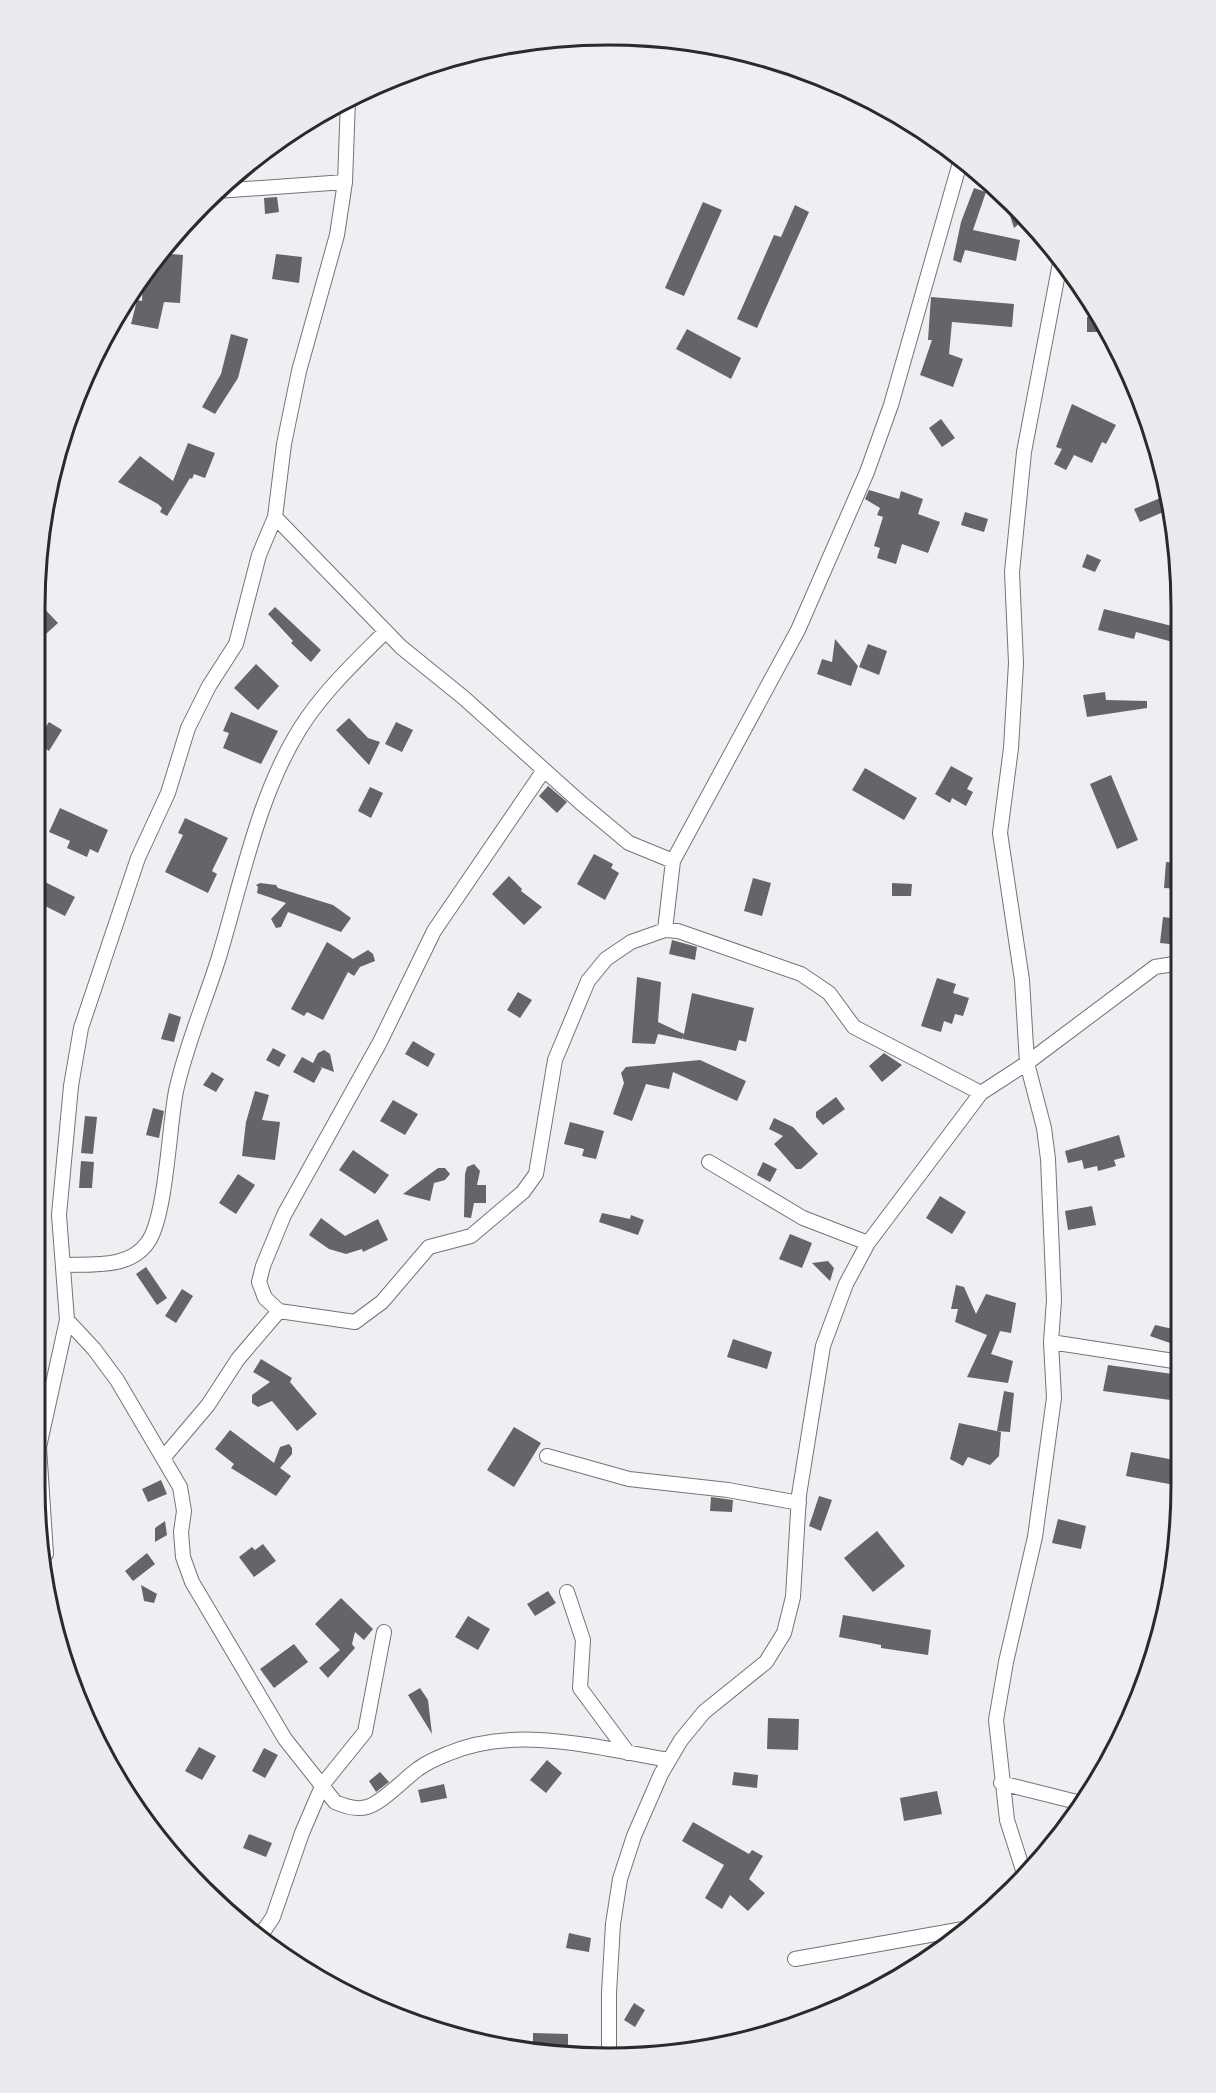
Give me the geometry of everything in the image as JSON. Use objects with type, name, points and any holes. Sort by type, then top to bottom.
[{"type":"street","points":[[45,1419],[66,1320],[59,1215],[71,1086],[81,1028],[138,858],[168,793],[188,728],[203,696],[236,644],[259,555],[275,517],[292,402],[337,236],[345,182],[348,109]]},
{"type":"street","points":[[665,930],[673,861],[798,630],[867,472],[891,405],[959,167]]},
{"type":"street","points":[[232,190],[345,182]]},
{"type":"street","points":[[1022,1866],[1007,1820],[1001,1783],[996,1719],[1006,1662],[1035,1537],[1054,1398],[1052,1342],[1054,1300],[1048,1159],[1042,1119],[1027,1063],[1022,980],[1000,833],[1011,748],[1016,663],[1012,572],[1020,487],[1026,441],[1059,270]]},
{"type":"street","points":[[275,517],[385,632],[544,770],[629,843],[673,861]]},
{"type":"street","points":[[64,1265],[122,1261],[142,1249],[154,1232],[160,1210],[172,1109],[182,1064],[219,956],[243,865],[271,791],[300,730],[311,713],[335,683],[385,632]]},
{"type":"street","points":[[544,770],[434,931],[380,1042],[284,1215],[263,1266],[260,1282],[265,1298],[279,1311],[355,1322],[361,1320],[382,1302],[429,1247],[471,1236],[523,1192],[536,1174],[555,1060],[588,981],[606,959],[631,942],[665,930],[678,931],[801,974],[829,993],[854,1027],[981,1093]]},
{"type":"street","points":[[609,2048],[612,1935],[620,1879],[634,1836],[669,1760],[681,1740],[704,1712],[766,1662],[784,1633],[793,1597],[799,1503],[823,1346],[846,1284],[868,1243],[981,1093],[1027,1063],[1155,967],[1171,964]]},
{"type":"street","points":[[709,1162],[803,1218],[868,1243]]},
{"type":"street","points":[[164,1457],[208,1405],[238,1359],[279,1311]]},
{"type":"street","points":[[66,1320],[94,1349],[117,1380],[130,1406],[164,1457],[180,1487],[184,1511],[183,1557],[192,1582],[285,1739],[335,1802],[345,1806],[366,1808],[420,1767],[465,1747],[529,1740],[582,1745],[669,1760]]},
{"type":"street","points":[[1052,1342],[1171,1361]]},
{"type":"street","points":[[547,1456],[629,1479],[728,1490],[799,1503]]},
{"type":"street","points":[[567,1592],[583,1640],[580,1688],[628,1753]]},
{"type":"street","points":[[263,1930],[273,1917],[302,1833],[323,1784],[365,1732],[384,1632]]},
{"type":"street","points":[[1001,1783],[1074,1801]]},
{"type":"street","points":[[795,1959],[952,1931]]},
{"type":"building","points":[[974,188],[986,192],[973,230],[1020,240],[1016,261],[965,250],[961,263],[953,260],[961,222]]},
{"type":"building","points":[[277,197],[279,212],[265,214],[264,198]]},
{"type":"building","points":[[703,202],[722,210],[684,296],[665,288]]},
{"type":"building","points":[[795,205],[809,212],[757,328],[737,319],[774,235],[781,237]]},
{"type":"building","points":[[1009,214],[1019,224],[1014,228]]},
{"type":"building","points":[[171,253],[183,255],[180,303],[164,302],[158,329],[131,324],[137,300],[142,301],[142,292]]},
{"type":"building","points":[[276,254],[302,257],[299,283],[272,279]]},
{"type":"building","points":[[931,297],[1014,304],[1012,327],[952,322],[949,354],[963,359],[953,387],[920,375],[932,340],[928,340]]},
{"type":"building","points":[[1087,317],[1090,317],[1099,332],[1087,332]]},
{"type":"building","points":[[687,329],[741,358],[731,379],[676,349]]},
{"type":"building","points":[[231,334],[248,339],[238,378],[215,414],[202,407],[221,374]]},
{"type":"building","points":[[1072,404],[1116,425],[1106,444],[1102,442],[1092,463],[1074,455],[1066,470],[1054,464],[1062,449],[1056,447]]},
{"type":"building","points":[[941,419],[955,438],[942,447],[929,428]]},
{"type":"building","points":[[188,443],[215,453],[205,478],[194,474],[192,479],[190,478],[167,516],[160,512],[162,508],[158,504],[118,482],[140,456],[173,481]]},
{"type":"building","points":[[869,490],[899,499],[901,491],[923,499],[918,514],[940,522],[928,553],[902,544],[896,564],[877,558],[880,548],[874,546],[883,517],[877,515],[880,508],[865,499]]},
{"type":"building","points":[[1160,498],[1162,512],[1140,522],[1134,509]]},
{"type":"building","points":[[965,512],[988,519],[984,532],[961,525]]},
{"type":"building","points":[[1087,554],[1101,560],[1095,572],[1082,567]]},
{"type":"building","points":[[275,607],[321,650],[311,662],[291,643],[293,641],[268,614]]},
{"type":"building","points":[[45,609],[58,623],[45,635]]},
{"type":"building","points":[[1104,609],[1171,626],[1171,642],[1136,632],[1134,639],[1098,630]]},
{"type":"building","points":[[835,639],[858,666],[851,686],[817,674],[822,659],[832,662]]},
{"type":"building","points":[[868,644],[887,651],[879,675],[859,667]]},
{"type":"building","points":[[256,664],[279,686],[258,710],[234,688]]},
{"type":"building","points":[[1105,692],[1106,700],[1147,701],[1147,708],[1087,717],[1083,695]]},
{"type":"building","points":[[231,712],[278,731],[261,764],[223,748],[229,733],[223,731]]},
{"type":"building","points":[[349,718],[368,738],[380,742],[369,765],[336,730]]},
{"type":"building","points":[[49,722],[62,730],[49,751],[45,748],[45,728]]},
{"type":"building","points":[[396,722],[413,730],[402,752],[385,744]]},
{"type":"building","points":[[951,766],[973,778],[967,789],[973,792],[966,806],[952,798],[950,803],[935,794]]},
{"type":"building","points":[[865,768],[917,798],[904,820],[852,790]]},
{"type":"building","points":[[1111,775],[1138,840],[1117,849],[1090,784]]},
{"type":"building","points":[[548,786],[567,802],[557,813],[539,796]]},
{"type":"building","points":[[370,787],[383,793],[371,818],[358,811]]},
{"type":"building","points":[[60,808],[108,830],[98,853],[90,849],[87,857],[67,848],[70,841],[49,832]]},
{"type":"building","points":[[185,818],[228,838],[212,871],[217,874],[208,893],[165,872],[183,835],[178,833]]},
{"type":"building","points":[[594,854],[613,864],[611,868],[619,873],[605,900],[577,884]]},
{"type":"building","points":[[1166,862],[1171,862],[1171,888],[1164,888]]},
{"type":"building","points":[[509,876],[522,889],[521,891],[542,907],[524,925],[492,894]]},
{"type":"building","points":[[753,878],[771,883],[762,916],[744,911]]},
{"type":"building","points":[[45,882],[75,897],[65,916],[45,906]]},
{"type":"building","points":[[260,883],[276,885],[278,888],[333,905],[351,918],[341,932],[288,912],[281,927],[276,928],[271,919],[286,903],[257,893],[256,885]]},
{"type":"building","points":[[892,883],[912,884],[911,896],[892,896]]},
{"type":"building","points":[[1163,917],[1171,918],[1171,944],[1160,943]]},
{"type":"building","points":[[672,940],[697,947],[695,960],[669,954]]},
{"type":"building","points":[[327,942],[353,959],[368,950],[373,954],[375,961],[360,967],[354,976],[348,972],[323,1020],[307,1012],[304,1016],[291,1009]]},
{"type":"building","points":[[637,977],[661,982],[658,1022],[684,1034],[692,993],[754,1008],[746,1042],[739,1040],[736,1051],[683,1039],[683,1037],[682,1039],[658,1034],[655,1044],[632,1043]]},
{"type":"building","points":[[937,978],[956,984],[953,993],[969,998],[963,1016],[955,1014],[952,1024],[944,1021],[941,1032],[921,1026]]},
{"type":"building","points":[[518,992],[532,1000],[520,1018],[507,1010]]},
{"type":"building","points":[[169,1013],[181,1017],[174,1042],[161,1039]]},
{"type":"building","points":[[413,1041],[435,1054],[428,1067],[405,1054]]},
{"type":"building","points":[[273,1048],[286,1055],[279,1067],[266,1060]]},
{"type":"building","points":[[324,1050],[330,1054],[334,1072],[318,1066],[322,1068],[314,1083],[293,1072],[302,1057],[313,1063],[318,1053]]},
{"type":"building","points":[[884,1053],[902,1065],[882,1082],[869,1066]]},
{"type":"building","points":[[700,1060],[746,1081],[737,1101],[673,1072],[669,1089],[646,1084],[632,1121],[613,1114],[624,1083],[621,1073],[626,1067]]},
{"type":"building","points":[[212,1072],[224,1079],[216,1092],[203,1085]]},
{"type":"building","points":[[255,1091],[269,1095],[262,1120],[280,1122],[275,1160],[242,1156],[246,1122]]},
{"type":"building","points":[[836,1097],[845,1109],[823,1125],[816,1117],[816,1112]]},
{"type":"building","points":[[393,1100],[418,1114],[405,1135],[380,1121]]},
{"type":"building","points":[[153,1108],[164,1111],[159,1138],[146,1135]]},
{"type":"building","points":[[85,1116],[97,1117],[93,1154],[81,1153]]},
{"type":"building","points":[[774,1118],[793,1127],[818,1154],[801,1169],[796,1169],[774,1144],[783,1136],[769,1129]]},
{"type":"building","points":[[570,1122],[604,1131],[596,1159],[582,1156],[584,1149],[564,1144]]},
{"type":"building","points":[[1119,1135],[1125,1157],[1114,1160],[1116,1166],[1098,1171],[1097,1166],[1084,1169],[1082,1160],[1068,1163],[1065,1151]]},
{"type":"building","points":[[353,1150],[389,1175],[375,1194],[339,1170]]},
{"type":"building","points":[[81,1161],[94,1162],[92,1188],[79,1188]]},
{"type":"building","points":[[763,1162],[777,1169],[770,1182],[757,1175]]},
{"type":"building","points":[[474,1164],[480,1171],[477,1185],[486,1185],[486,1203],[474,1203],[471,1218],[464,1217],[465,1174],[467,1167]]},
{"type":"building","points":[[438,1168],[445,1168],[450,1174],[445,1180],[434,1183],[430,1201],[403,1194]]},
{"type":"building","points":[[238,1174],[255,1185],[236,1214],[219,1203]]},
{"type":"building","points":[[940,1196],[966,1212],[952,1234],[926,1218]]},
{"type":"building","points":[[1092,1206],[1096,1225],[1068,1230],[1065,1211]]},
{"type":"building","points":[[602,1213],[630,1219],[631,1215],[644,1220],[638,1235],[599,1222]]},
{"type":"building","points":[[321,1218],[345,1236],[378,1219],[388,1240],[363,1252],[362,1249],[346,1254],[329,1249],[309,1235]]},
{"type":"building","points":[[790,1234],[812,1243],[802,1268],[779,1259]]},
{"type":"building","points":[[828,1261],[834,1268],[830,1281],[812,1263]]},
{"type":"building","points":[[146,1267],[167,1298],[157,1305],[136,1274]]},
{"type":"building","points":[[956,1285],[964,1287],[976,1314],[986,1294],[1016,1303],[1011,1333],[1000,1331],[991,1354],[1013,1361],[1008,1383],[967,1377],[987,1335],[955,1322],[958,1309],[951,1309]]},
{"type":"building","points":[[182,1289],[193,1296],[176,1323],[165,1316]]},
{"type":"building","points":[[1155,1325],[1171,1329],[1170,1343],[1150,1336]]},
{"type":"building","points":[[733,1339],[772,1352],[767,1369],[727,1357]]},
{"type":"building","points":[[261,1359],[292,1378],[290,1382],[317,1414],[297,1431],[272,1401],[258,1407],[252,1403],[252,1395],[270,1382],[253,1372]]},
{"type":"building","points":[[1108,1365],[1171,1374],[1171,1400],[1103,1391]]},
{"type":"building","points":[[1004,1391],[1014,1393],[1010,1432],[997,1431]]},
{"type":"building","points":[[959,1423],[1001,1432],[999,1456],[990,1465],[968,1457],[963,1466],[950,1459]]},
{"type":"building","points":[[514,1427],[541,1443],[514,1487],[487,1470]]},
{"type":"building","points":[[230,1430],[274,1463],[280,1447],[289,1444],[292,1448],[292,1454],[280,1468],[291,1476],[276,1496],[231,1468],[234,1464],[215,1449]]},
{"type":"building","points":[[1131,1452],[1171,1459],[1171,1484],[1126,1476]]},
{"type":"building","points":[[161,1480],[167,1494],[148,1502],[142,1489]]},
{"type":"building","points":[[819,1496],[832,1500],[821,1531],[809,1526]]},
{"type":"building","points":[[711,1497],[733,1500],[732,1512],[710,1511]]},
{"type":"building","points":[[1058,1519],[1086,1526],[1081,1549],[1052,1543]]},
{"type":"building","points":[[165,1521],[167,1535],[155,1542],[155,1528]]},
{"type":"building","points":[[877,1531],[905,1566],[873,1592],[844,1558]]},
{"type":"building","points":[[263,1544],[276,1561],[254,1577],[239,1557],[252,1547],[255,1550]]},
{"type":"building","points":[[147,1553],[155,1564],[133,1581],[125,1571]]},
{"type":"building","points":[[141,1585],[157,1594],[154,1603],[144,1601]]},
{"type":"building","points":[[548,1591],[556,1603],[535,1616],[527,1604]]},
{"type":"building","points":[[341,1598],[373,1629],[364,1640],[355,1632],[352,1644],[355,1648],[328,1678],[319,1668],[340,1650],[315,1624]]},
{"type":"building","points":[[843,1615],[931,1630],[928,1655],[881,1648],[881,1645],[839,1637]]},
{"type":"building","points":[[468,1616],[490,1629],[478,1650],[455,1637]]},
{"type":"building","points":[[294,1644],[308,1662],[274,1688],[260,1669]]},
{"type":"building","points":[[420,1688],[428,1700],[432,1734],[408,1695]]},
{"type":"building","points":[[768,1718],[799,1719],[798,1750],[767,1749]]},
{"type":"building","points":[[199,1747],[216,1756],[202,1780],[185,1771]]},
{"type":"building","points":[[264,1748],[278,1755],[265,1778],[252,1771]]},
{"type":"building","points":[[547,1760],[562,1773],[546,1793],[530,1780]]},
{"type":"building","points":[[380,1772],[389,1782],[376,1792],[369,1781]]},
{"type":"building","points":[[734,1772],[758,1775],[757,1788],[732,1785]]},
{"type":"building","points":[[444,1784],[447,1798],[421,1803],[418,1790]]},
{"type":"building","points":[[937,1791],[942,1814],[904,1821],[900,1798]]},
{"type":"building","points":[[693,1822],[749,1854],[752,1850],[763,1856],[749,1879],[765,1893],[748,1911],[730,1895],[722,1909],[705,1898],[724,1865],[682,1841]]},
{"type":"building","points":[[249,1834],[272,1843],[266,1857],[243,1848]]},
{"type":"building","points":[[569,1933],[591,1938],[589,1952],[566,1948]]},
{"type":"building","points":[[634,2003],[645,2010],[635,2027],[624,2020]]},
{"type":"building","points":[[533,2033],[568,2034],[568,2047],[533,2043]]}]
